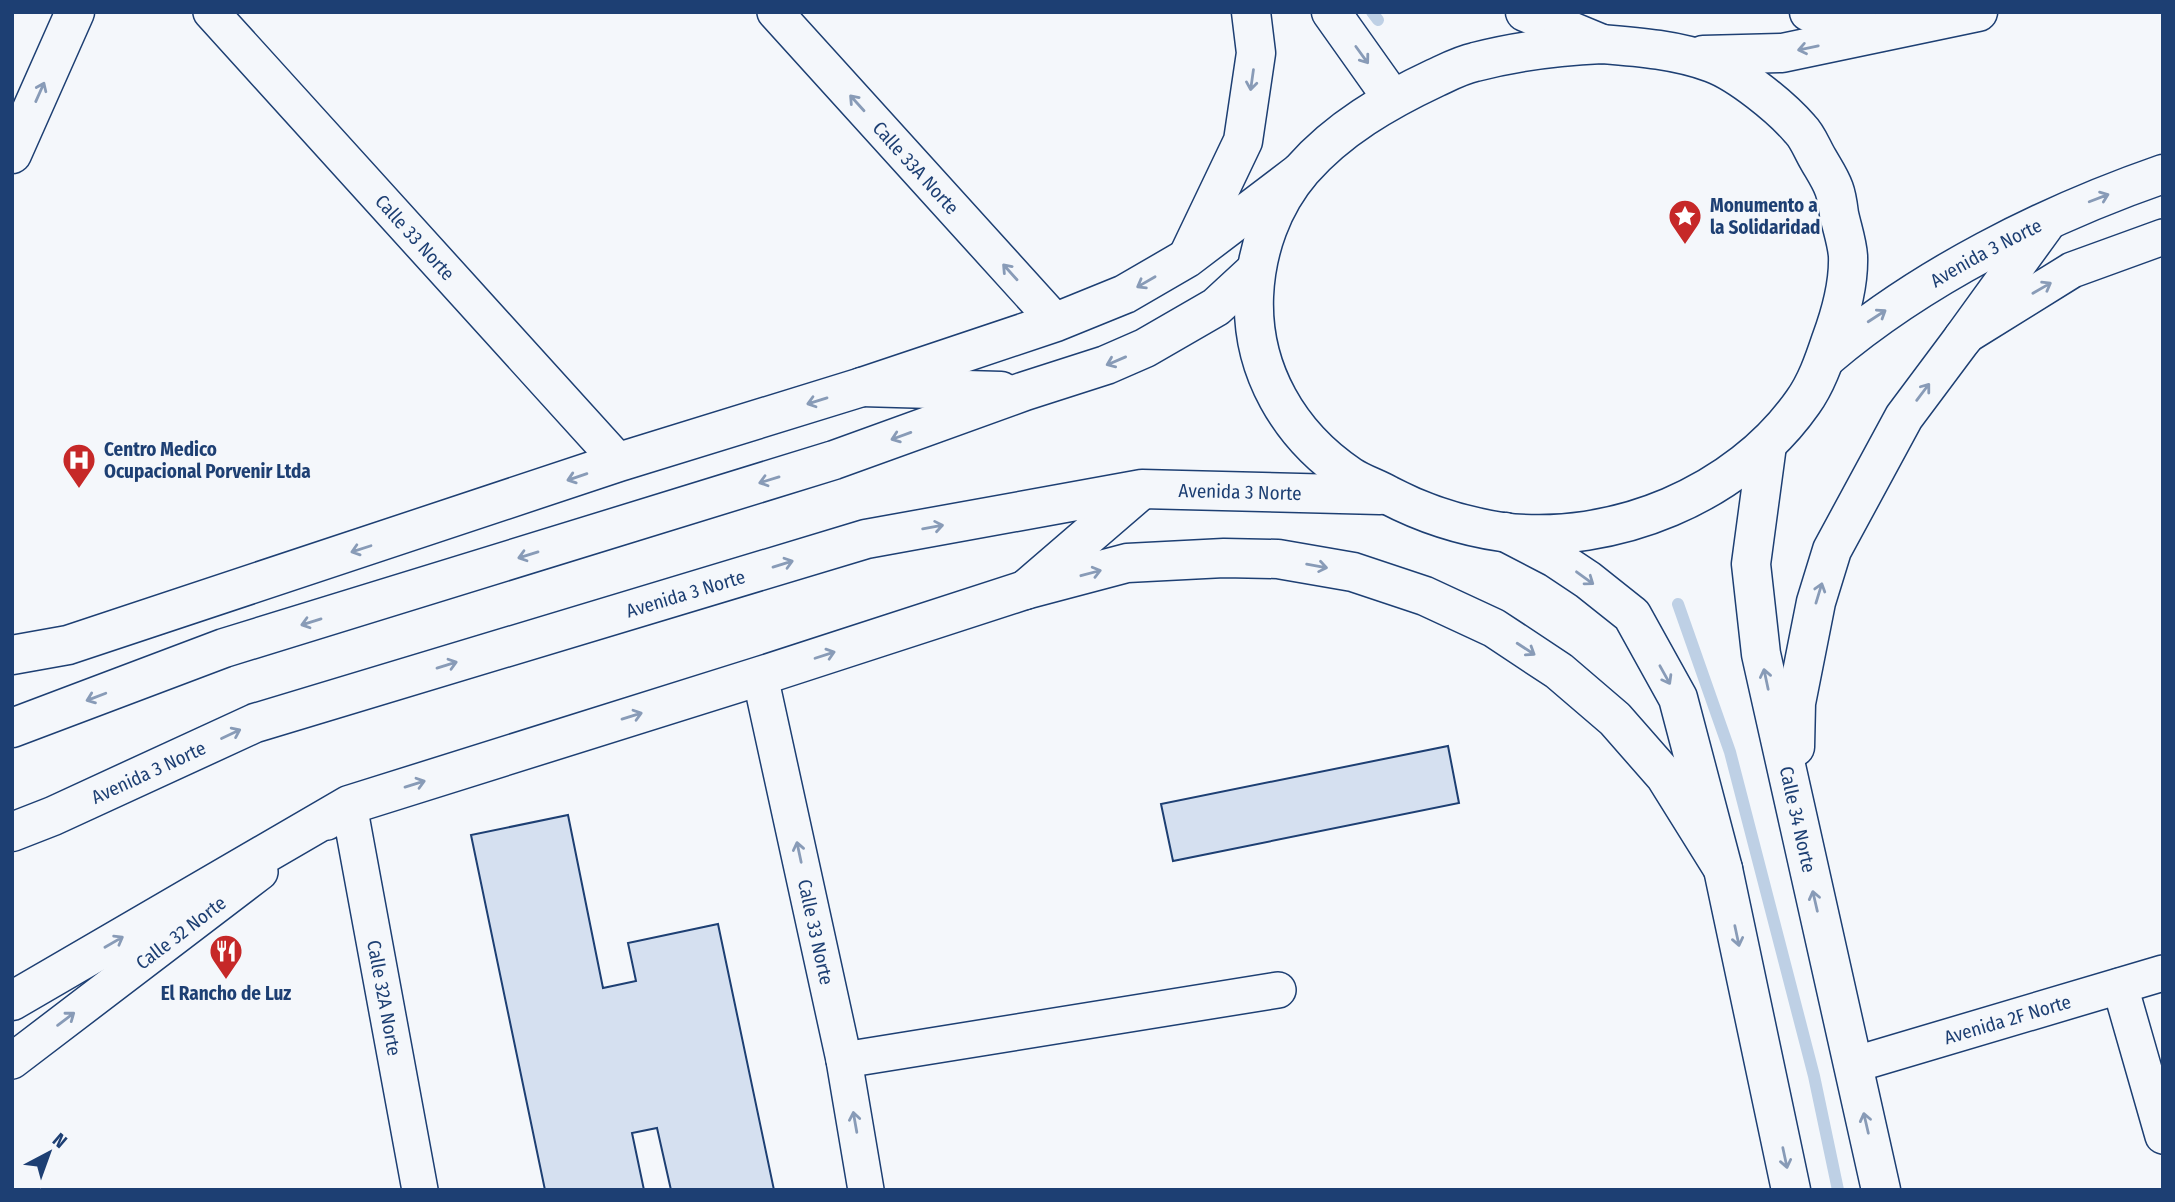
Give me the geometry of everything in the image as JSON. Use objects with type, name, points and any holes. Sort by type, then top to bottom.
[{"type":"main road","points":[[12,154],[75,12]]},
{"type":"main road","points":[[1187,258],[1243,141],[1256,53],[1251,12]]},
{"type":"main road","points":[[1331,12],[1392,97]]},
{"type":"main road","points":[[1525,12],[1602,44]]},
{"type":"main road","points":[[1809,12],[1874,34]]},
{"type":"main road","points":[[1686,55],[1782,53],[1874,34],[1921,18],[1978,12]]},
{"type":"main road","points":[[12,655],[68,645],[620,462],[862,387],[1056,322],[1125,294],[1187,258],[1301,172],[1342,133],[1392,97],[1470,62],[1546,47],[1602,44],[1639,47],[1686,55],[1714,64],[1744,79],[1802,130],[1834,188],[1848,255],[1842,310],[1805,400],[1767,445],[1717,483],[1680,503],[1624,523],[1557,534],[1505,532],[1458,524],[1406,506],[1353,478],[1314,448],[1279,404],[1261,362],[1253,316],[1255,271],[1268,222],[1301,172]]},
{"type":"main road","name":"Avenida 3 Norte","points":[[1824,359],[1865,324],[1924,286],[2049,219],[2163,174]]},
{"type":"main road","points":[[1793,805],[1796,703],[1816,602],[1832,550],[1904,417],[2049,219]]},
{"type":"main road","points":[[12,728],[224,648],[834,460],[1024,391],[1106,365],[1145,348],[1216,307],[1255,271]]},
{"type":"main road","points":[[862,387],[1024,391]]},
{"type":"main road","name":"Calle 34 Norte","points":[[1767,445],[1751,564],[1760,654],[1881,1190]]},
{"type":"main road","points":[[1025,590],[1142,489]]},
{"type":"main road","name":"Avenida 3 Norte","points":[[12,832],[53,816],[255,723],[866,539],[1142,489],[1389,495]]},
{"type":"main road","points":[[1505,532],[1555,558],[1632,615],[1678,698],[1723,869],[1791,1190]]},
{"type":"main road","points":[[12,1001],[349,805],[1025,590],[1127,563],[1278,559],[1353,572],[1425,596],[1494,628],[1559,671],[1615,719],[1665,776],[1723,869]]},
{"type":"street","name":"Calle 33 Norte","points":[[211,12],[620,462]]},
{"type":"street","name":"Calle 33A Norte","points":[[775,12],[1056,322]]},
{"type":"street","points":[[1964,338],[2072,270],[2163,237]]},
{"type":"street","name":"Calle 33 Norte","points":[[760,676],[844,1060],[866,1190]]},
{"type":"street","name":"Calle 32 Norte","points":[[12,1061],[349,805]]},
{"type":"street","name":"Calle 32A Norte","points":[[349,805],[420,1190]]},
{"type":"street","name":"Avenida 2F Norte","points":[[1853,1065],[2163,973]]},
{"type":"street","points":[[2120,986],[2163,1136]]},
{"type":"street","points":[[844,1060],[1278,990]]},
{"type":"building","points":[[1448,746],[1459,803],[1173,861],[1161,804]]},
{"type":"building","points":[[568,815],[603,988],[636,981],[628,943],[718,924],[774,1190],[671,1190],[657,1128],[632,1133],[644,1190],[545,1190],[471,835]]},
{"type":"waterway","points":[[1372,12],[1378,20]]},
{"type":"waterway","points":[[1678,604],[1730,752],[1814,1076],[1838,1190]]},
{"type":"place","name":"Monumento a la Solidaridad","points":[[1685,246]]},
{"type":"place","name":"Centro Medico Ocupacional Porvenir Ltda","points":[[79,490]]},
{"type":"place","name":"El Rancho de Luz","points":[[226,981]]}]
